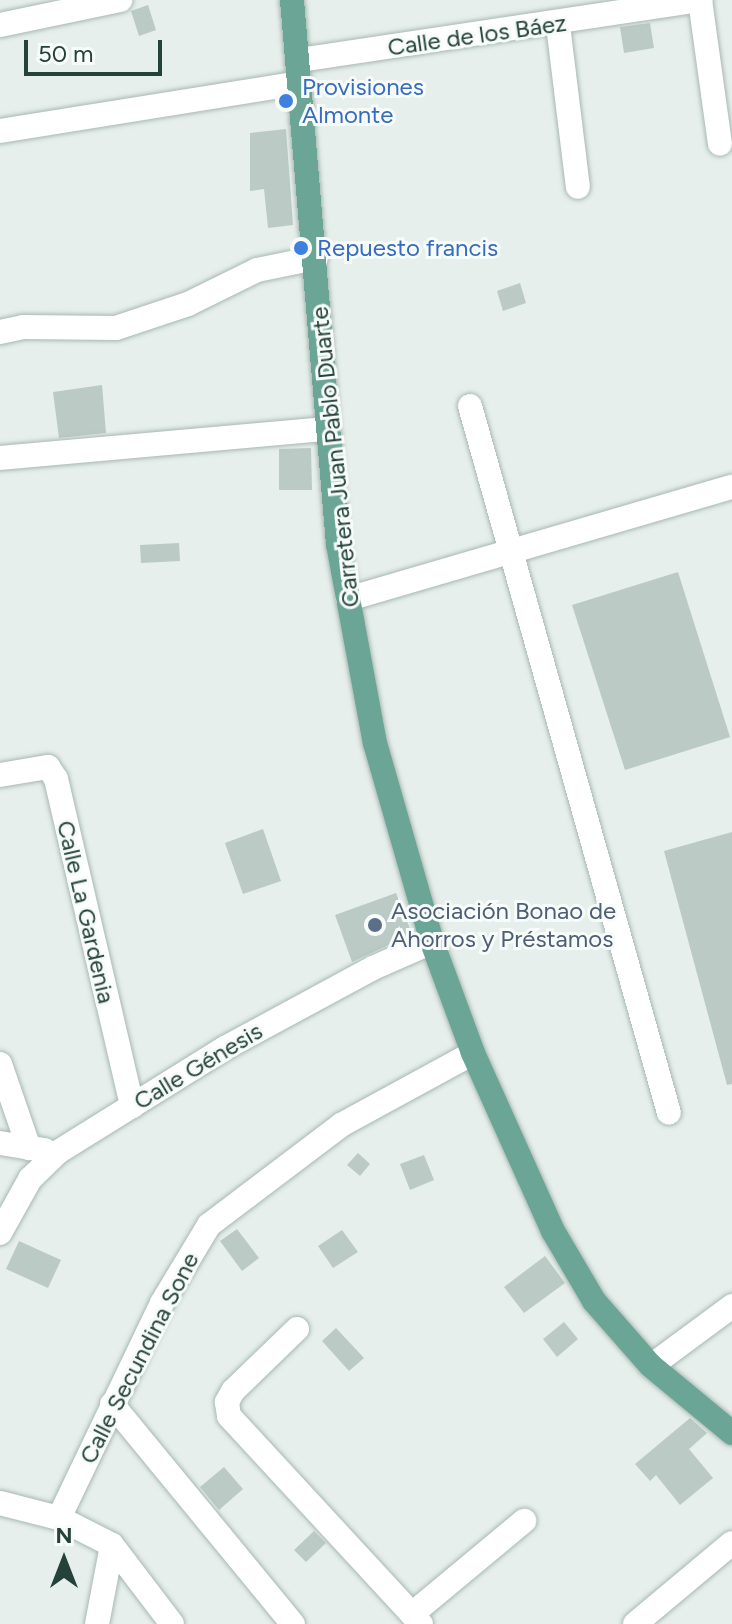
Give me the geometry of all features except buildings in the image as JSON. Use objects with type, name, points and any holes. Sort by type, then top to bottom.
[{"type":"main road","name":"Carretera Juan Pablo Duarte","points":[[292,0],[316,258],[326,429],[348,599],[375,743],[432,942],[473,1053],[553,1231],[594,1301],[651,1366],[732,1433]]},
{"type":"street","points":[[0,25],[120,0]]},
{"type":"street","points":[[700,0],[720,144]]},
{"type":"street","name":"Calle de los Báez","points":[[0,131],[566,16],[700,0]]},
{"type":"street","points":[[566,16],[578,187]]},
{"type":"street","points":[[0,332],[23,327],[116,328],[188,304],[257,270],[316,258]]},
{"type":"street","points":[[470,406],[507,549],[669,1113]]},
{"type":"street","points":[[0,458],[326,429]]},
{"type":"street","points":[[348,599],[507,549],[732,487]]},
{"type":"street","name":"Calle La Gardenia","points":[[0,775],[48,767],[56,779],[132,1106]]},
{"type":"street","name":"Calle Génesis","points":[[0,1233],[30,1179],[58,1152],[225,1048],[373,968],[432,942]]},
{"type":"street","name":"Calle Secundina Sone","points":[[59,1518],[112,1404],[209,1225],[341,1125],[473,1053]]},
{"type":"street","points":[[0,1064],[29,1148]]},
{"type":"street","points":[[0,1143],[58,1152]]},
{"type":"street","points":[[651,1366],[732,1306]]},
{"type":"street","points":[[297,1329],[233,1391],[227,1402],[229,1416],[416,1619],[524,1521]]},
{"type":"street","points":[[112,1404],[293,1624]]},
{"type":"street","points":[[0,1503],[59,1518],[112,1545],[172,1624]]},
{"type":"street","points":[[635,1624],[732,1543]]},
{"type":"street","points":[[97,1624],[112,1545]]},
{"type":"place","name":"Provisiones Almonte","points":[[286,101]]},
{"type":"place","name":"Repuesto francis","points":[[301,248]]},
{"type":"place","name":"Asociación Bonao de Ahorros y Préstamos","points":[[375,925]]}]
